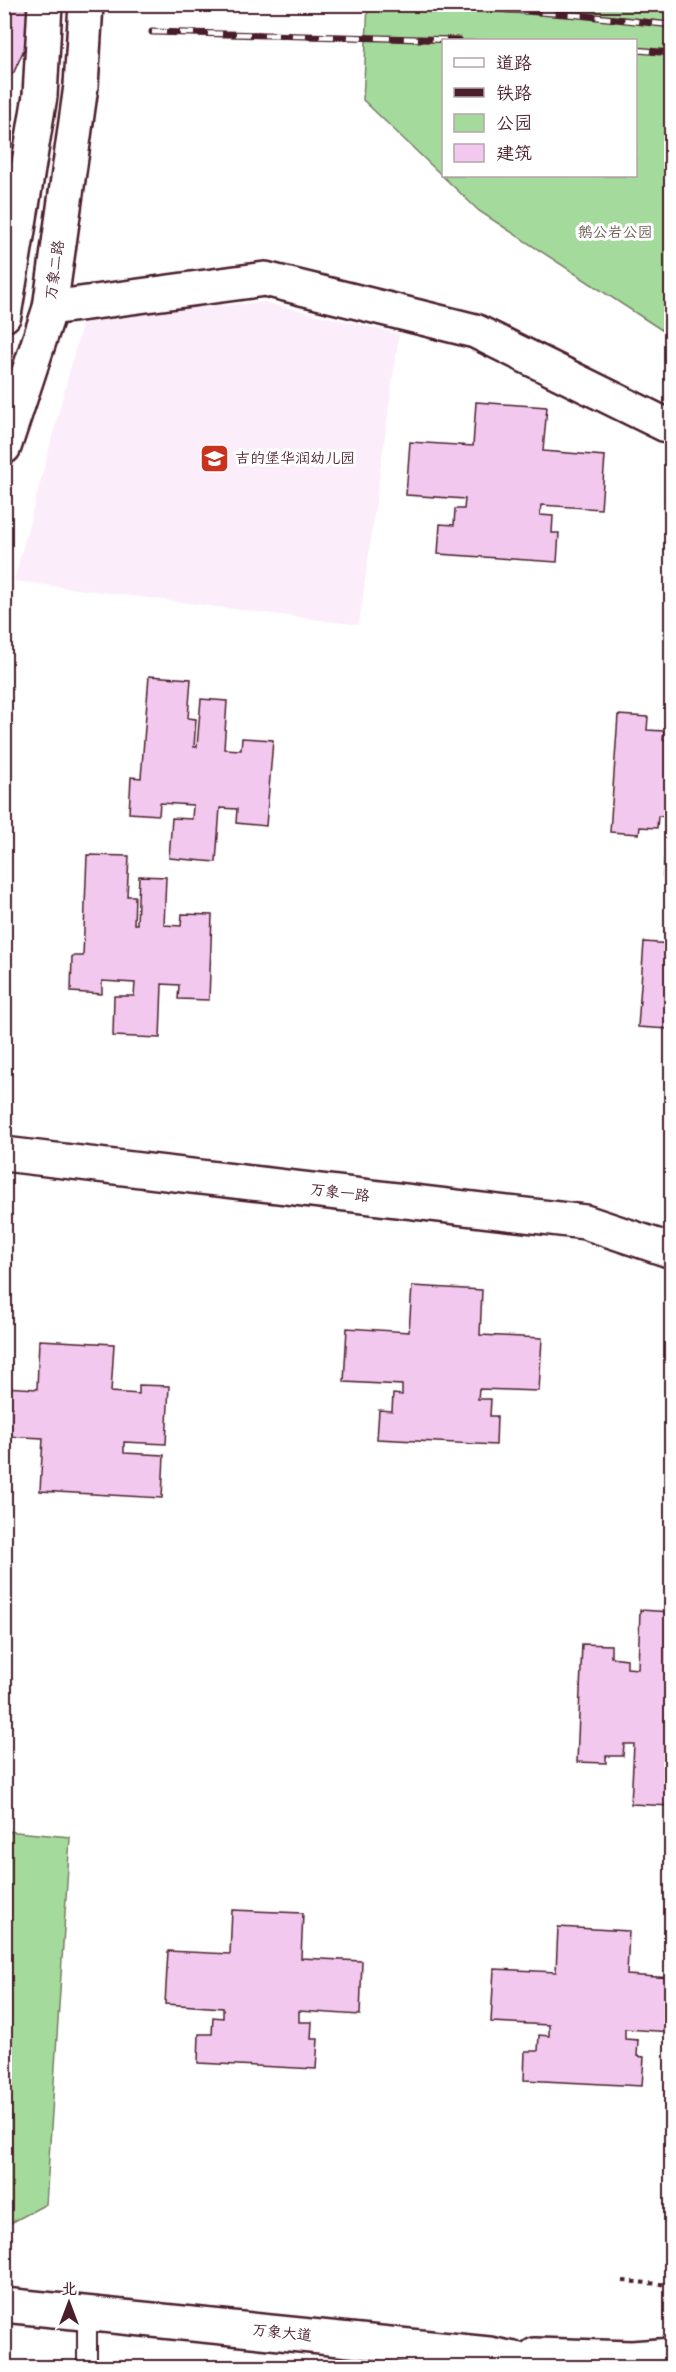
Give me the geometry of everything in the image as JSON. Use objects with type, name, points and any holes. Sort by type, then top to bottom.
[{"type":"street","points":[[4,315],[40,96],[45,4]]},
{"type":"street","name":"万象二路","points":[[4,447],[50,308],[81,86],[86,4]]},
{"type":"street","points":[[50,308],[265,279],[475,331],[672,428]]},
{"type":"street","name":"万象一路","points":[[4,1154],[585,1222],[672,1251]]},
{"type":"street","name":"万象大道","points":[[4,2305],[489,2354],[559,2367]]},
{"type":"street","points":[[489,2354],[632,2358],[672,2355]]},
{"type":"lane","points":[[87,2314],[87,2367]]},
{"type":"path","points":[[623,2281],[672,2284]]},
{"type":"shaded area","points":[[4,110],[14,110],[5,176]]},
{"type":"shaded area","name":"吉的堡华润幼儿园","points":[[264,302],[399,334],[359,625],[14,581],[84,317]]},
{"type":"green space","name":"鹅公岩公园","points":[[368,5],[671,5],[671,336],[479,211],[443,177],[637,177],[637,39],[442,39],[442,176],[363,100]]},
{"type":"green space","points":[[5,1831],[70,1837],[46,2204],[11,2223],[4,2222]]},
{"type":"building","points":[[4,4],[28,4],[25,47],[14,72],[4,83]]},
{"type":"building","points":[[476,402],[547,407],[543,451],[605,456],[601,509],[541,505],[540,515],[553,516],[552,533],[559,533],[557,562],[438,554],[440,524],[454,525],[455,509],[464,509],[465,499],[406,495],[410,442],[473,446]]},
{"type":"building","points":[[149,676],[191,679],[188,718],[196,719],[194,747],[197,747],[201,699],[227,701],[224,749],[241,750],[242,738],[273,740],[266,826],[236,823],[237,809],[220,808],[216,862],[169,858],[172,818],[192,819],[193,805],[160,803],[159,815],[129,813],[131,777],[141,778]]},
{"type":"building","points":[[618,715],[648,717],[647,730],[664,731],[663,740],[672,741],[672,877],[663,876],[668,817],[658,816],[657,828],[640,827],[639,834],[610,832]]},
{"type":"building","points":[[87,855],[129,856],[127,896],[135,896],[134,924],[137,924],[139,876],[166,877],[164,925],[181,926],[182,914],[212,915],[209,1000],[178,999],[179,985],[162,984],[160,1038],[113,1036],[114,996],[134,996],[135,983],[102,981],[102,994],[71,992],[72,956],[83,956]]},
{"type":"building","points":[[644,942],[672,944],[672,1017],[669,1017],[668,1029],[638,1027]]},
{"type":"building","points":[[412,1286],[482,1290],[480,1335],[542,1338],[539,1391],[479,1389],[478,1399],[491,1399],[490,1416],[497,1416],[496,1445],[377,1439],[379,1410],[392,1411],[393,1394],[402,1395],[402,1385],[344,1382],[347,1328],[409,1332]]},
{"type":"building","points":[[39,1340],[114,1344],[111,1392],[139,1394],[139,1385],[169,1386],[166,1444],[124,1442],[124,1453],[164,1455],[162,1498],[40,1491],[43,1438],[4,1436],[4,1387],[37,1389]]},
{"type":"building","points":[[640,1610],[672,1612],[672,1806],[631,1804],[634,1744],[624,1744],[623,1756],[606,1756],[606,1763],[577,1762],[582,1644],[611,1645],[611,1657],[627,1659],[627,1668],[638,1669]]},
{"type":"building","points":[[232,1910],[303,1913],[301,1958],[362,1961],[360,2015],[299,2011],[299,2022],[312,2022],[311,2039],[318,2039],[316,2069],[198,2063],[199,2034],[212,2034],[213,2017],[223,2018],[223,2008],[165,2004],[168,1951],[230,1954]]},
{"type":"building","points":[[558,1927],[629,1931],[627,1975],[672,1978],[672,2032],[625,2029],[625,2039],[638,2040],[637,2056],[644,2057],[642,2086],[524,2080],[525,2051],[538,2051],[539,2035],[549,2036],[549,2025],[491,2022],[494,1969],[556,1972]]},
{"type":"railway","points":[[429,4],[578,15],[672,25]]},
{"type":"railway","points":[[152,32],[442,40]]},
{"type":"railway","points":[[637,50],[672,53]]},
{"type":"place","name":"吉的堡华润幼儿园","points":[[214,458]]}]
